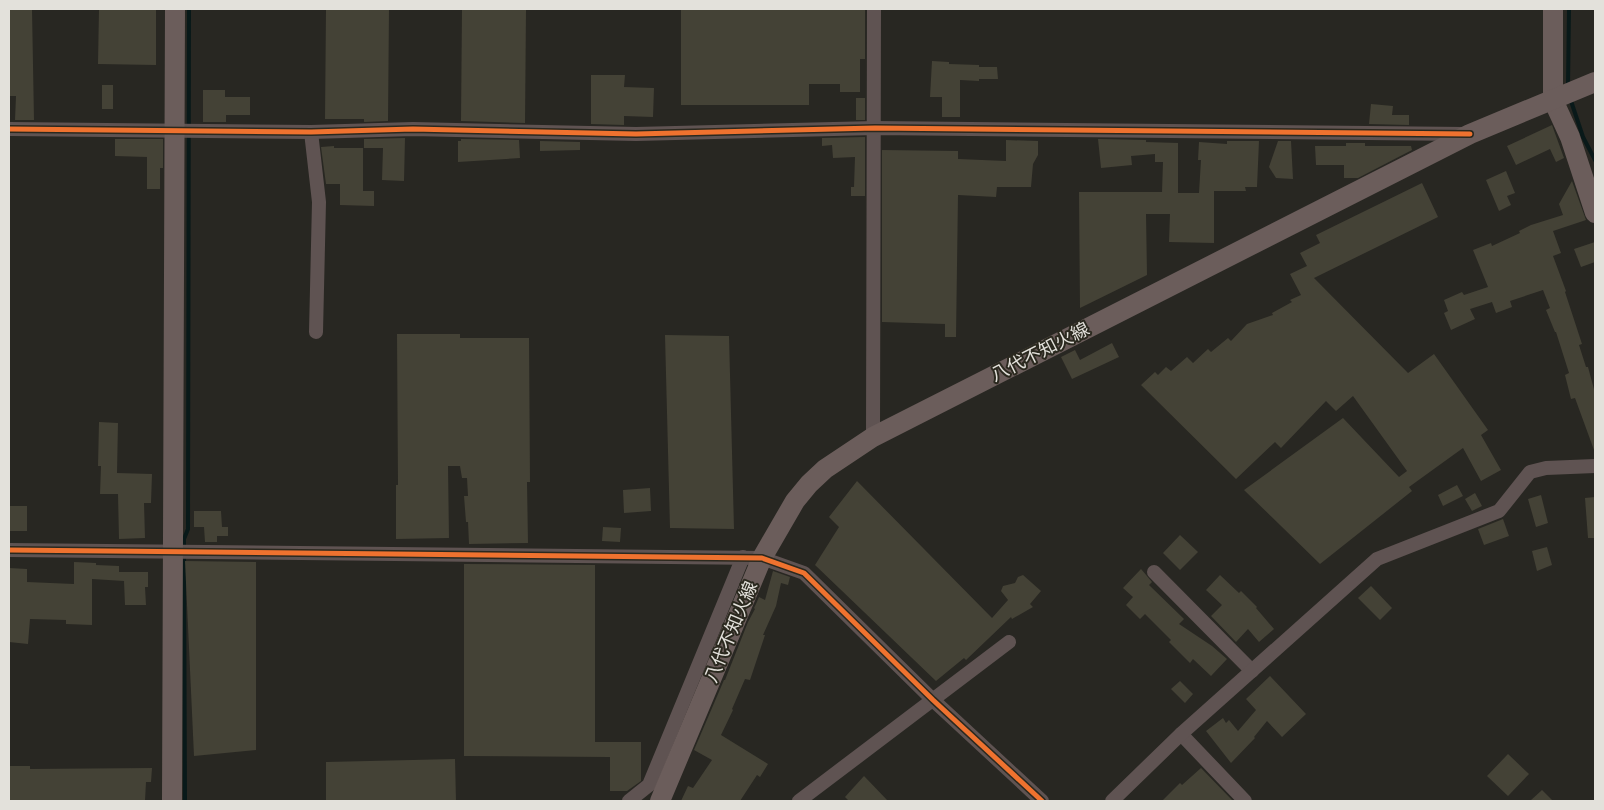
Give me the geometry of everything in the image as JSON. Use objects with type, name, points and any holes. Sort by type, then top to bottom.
[{"type":"main road","points":[[172,801],[173,550],[184,130],[175,9]]},
{"type":"main road","points":[[1553,9],[1559,97],[1595,213]]},
{"type":"main road","name":"八代不知火線","points":[[660,801],[753,557],[795,501],[825,469],[873,437],[1470,134],[1591,83]]},
{"type":"street","points":[[873,437],[874,9]]},
{"type":"street","points":[[9,128],[311,132],[412,129],[636,134],[875,128],[1470,134]]},
{"type":"street","points":[[311,132],[318,202],[316,332]]},
{"type":"street","points":[[1112,801],[1181,734],[1377,559],[1499,510],[1530,472],[1546,468],[1595,466]]},
{"type":"street","points":[[9,550],[173,550],[753,557],[804,573],[933,700],[1042,801]]},
{"type":"street","points":[[629,801],[648,785],[753,557]]},
{"type":"street","points":[[1154,572],[1252,671]]},
{"type":"street","points":[[799,801],[1009,642]]},
{"type":"street","points":[[1181,734],[1246,801]]},
{"type":"building","points":[[9,9],[32,9],[34,120],[15,120],[16,96],[9,96]]},
{"type":"building","points":[[99,9],[156,9],[156,65],[98,64]]},
{"type":"building","points":[[326,9],[389,9],[388,121],[364,122],[364,119],[325,119]]},
{"type":"building","points":[[462,9],[526,9],[525,123],[461,121]]},
{"type":"building","points":[[681,9],[865,9],[865,59],[860,59],[860,92],[840,92],[840,84],[809,84],[809,105],[681,105]]},
{"type":"building","points":[[932,61],[949,62],[949,64],[979,65],[979,67],[997,67],[998,79],[960,80],[960,117],[942,117],[942,97],[930,97]]},
{"type":"building","points":[[591,75],[625,75],[624,87],[654,88],[653,117],[624,116],[624,125],[591,124]]},
{"type":"building","points":[[102,85],[113,85],[113,109],[102,109]]},
{"type":"building","points":[[203,90],[225,90],[225,97],[250,97],[250,115],[226,115],[226,122],[203,122]]},
{"type":"building","points":[[856,98],[865,98],[865,120],[856,120]]},
{"type":"building","points":[[1371,104],[1393,106],[1392,115],[1409,115],[1409,125],[1369,124]]},
{"type":"building","points":[[1552,125],[1564,158],[1556,162],[1550,149],[1516,165],[1507,146]]},
{"type":"building","points":[[865,137],[865,196],[851,196],[851,187],[854,187],[855,157],[833,158],[832,145],[822,146],[822,138]]},
{"type":"building","points":[[405,138],[404,181],[382,180],[383,148],[364,148],[364,139]]},
{"type":"building","points":[[115,139],[163,139],[163,168],[160,168],[160,189],[147,189],[147,157],[115,156]]},
{"type":"building","points":[[461,139],[519,140],[520,158],[458,162],[458,141],[461,141]]},
{"type":"building","points":[[1098,139],[1178,143],[1178,193],[1199,193],[1201,160],[1198,160],[1199,142],[1227,144],[1227,141],[1259,141],[1257,187],[1245,187],[1246,191],[1214,191],[1214,243],[1169,242],[1170,214],[1146,214],[1147,275],[1080,308],[1079,192],[1162,192],[1163,162],[1155,162],[1155,154],[1131,156],[1132,165],[1101,168]]},
{"type":"building","points":[[1006,140],[1038,141],[1038,155],[1033,164],[1031,187],[997,187],[996,197],[958,195],[956,337],[945,337],[945,324],[882,322],[882,150],[958,151],[958,159],[1006,161]]},
{"type":"building","points":[[540,141],[580,142],[580,150],[540,151]]},
{"type":"building","points":[[1278,141],[1291,141],[1293,179],[1276,178],[1269,167]]},
{"type":"building","points":[[1346,143],[1365,143],[1365,146],[1411,146],[1412,150],[1358,178],[1344,178],[1344,165],[1316,165],[1315,146],[1346,146]]},
{"type":"building","points":[[334,146],[334,148],[363,148],[363,191],[374,191],[374,206],[340,205],[340,184],[326,184],[321,147]]},
{"type":"building","points":[[1506,171],[1515,193],[1507,196],[1511,205],[1499,211],[1486,180]]},
{"type":"building","points":[[1572,181],[1586,220],[1553,231],[1561,253],[1553,256],[1566,291],[1582,344],[1579,345],[1586,367],[1588,367],[1595,393],[1594,450],[1575,398],[1571,399],[1565,375],[1569,373],[1556,332],[1546,310],[1550,308],[1543,290],[1510,301],[1512,307],[1496,313],[1492,302],[1470,309],[1475,319],[1451,330],[1444,313],[1448,311],[1444,300],[1462,292],[1464,295],[1488,287],[1473,250],[1491,243],[1492,246],[1520,233],[1519,231],[1531,225],[1563,215],[1559,204]]},
{"type":"building","points":[[1422,183],[1438,217],[1314,278],[1408,373],[1434,354],[1488,430],[1481,435],[1501,470],[1481,481],[1463,448],[1409,487],[1412,491],[1320,564],[1244,490],[1343,418],[1399,477],[1407,471],[1353,396],[1336,411],[1326,401],[1281,448],[1275,442],[1236,479],[1141,385],[1155,372],[1158,375],[1166,367],[1171,371],[1187,357],[1193,363],[1208,349],[1211,352],[1228,338],[1231,341],[1247,324],[1273,315],[1272,313],[1292,302],[1290,300],[1301,295],[1290,274],[1307,266],[1300,253],[1320,243],[1316,235]]},
{"type":"building","points":[[1595,242],[1595,262],[1581,267],[1574,249]]},
{"type":"building","points":[[397,334],[460,334],[460,338],[529,338],[530,482],[527,482],[528,543],[469,544],[464,496],[468,496],[467,478],[462,478],[460,466],[448,466],[449,538],[396,539],[396,485],[398,485]]},
{"type":"building","points":[[665,335],[729,336],[734,529],[670,528]]},
{"type":"building","points":[[1112,343],[1119,357],[1072,379],[1061,357],[1075,350],[1080,360]]},
{"type":"building","points":[[99,422],[118,423],[117,473],[152,474],[151,503],[144,503],[145,538],[119,539],[118,494],[100,494],[101,466],[98,466]]},
{"type":"building","points":[[857,481],[992,618],[1008,600],[1001,591],[1003,586],[1015,583],[1018,577],[1023,575],[1041,591],[1030,604],[1033,607],[1012,619],[1011,617],[966,660],[964,658],[936,681],[815,565],[839,527],[829,517]]},
{"type":"building","points":[[1457,485],[1463,496],[1443,506],[1438,495]]},
{"type":"building","points":[[650,488],[651,511],[624,513],[623,490]]},
{"type":"building","points":[[1475,493],[1482,506],[1472,511],[1465,499]]},
{"type":"building","points":[[1541,495],[1548,523],[1536,527],[1528,499]]},
{"type":"building","points":[[1595,497],[1595,538],[1588,538],[1585,498]]},
{"type":"building","points":[[9,506],[27,506],[27,531],[9,531]]},
{"type":"building","points":[[194,511],[221,511],[222,527],[228,527],[228,536],[217,536],[217,542],[205,542],[204,527],[194,527]]},
{"type":"building","points":[[1503,519],[1509,536],[1484,545],[1478,529]]},
{"type":"building","points":[[603,527],[621,528],[620,542],[602,541]]},
{"type":"building","points":[[1180,535],[1198,552],[1180,570],[1163,553]]},
{"type":"building","points":[[1547,547],[1552,565],[1537,571],[1532,551]]},
{"type":"building","points":[[185,561],[256,562],[256,750],[194,756]]},
{"type":"building","points":[[74,562],[119,566],[119,572],[148,572],[148,587],[145,587],[146,605],[125,605],[124,581],[92,579],[92,625],[66,624],[66,620],[30,619],[28,644],[9,642],[9,568],[27,569],[27,582],[74,584]]},
{"type":"building","points":[[464,564],[595,565],[595,742],[641,742],[641,781],[627,791],[610,791],[610,757],[464,756]]},
{"type":"building","points":[[1141,569],[1152,582],[1149,585],[1184,619],[1179,624],[1212,646],[1227,659],[1211,676],[1193,659],[1190,663],[1169,642],[1171,640],[1145,614],[1140,619],[1126,605],[1133,597],[1123,588]]},
{"type":"building","points":[[773,571],[790,577],[788,585],[781,583],[776,606],[763,635],[765,635],[750,680],[745,679],[721,735],[768,764],[760,777],[757,775],[740,801],[681,801],[688,786],[693,788],[712,760],[694,750],[759,597],[765,600]]},
{"type":"building","points":[[1220,575],[1239,593],[1241,591],[1257,607],[1274,629],[1259,642],[1248,629],[1236,642],[1211,616],[1222,605],[1206,590]]},
{"type":"building","points":[[1371,586],[1392,608],[1380,620],[1358,598]]},
{"type":"building","points":[[1270,676],[1306,714],[1282,737],[1267,721],[1255,738],[1231,763],[1206,731],[1223,718],[1226,723],[1229,720],[1238,731],[1256,710],[1246,699]]},
{"type":"building","points":[[1180,681],[1193,694],[1185,703],[1171,689]]},
{"type":"building","points":[[1508,754],[1529,774],[1508,796],[1487,776]]},
{"type":"building","points":[[455,759],[456,801],[326,801],[326,762]]},
{"type":"building","points":[[9,766],[30,766],[30,769],[152,768],[151,782],[146,782],[145,801],[9,801]]},
{"type":"building","points":[[1201,768],[1233,801],[1162,801],[1180,783],[1182,785]]},
{"type":"building","points":[[864,776],[888,801],[849,801],[845,797]]},
{"type":"building","points":[[1542,790],[1553,801],[1530,801]]},
{"type":"waterway","points":[[184,548],[184,539],[188,529],[189,9]]},
{"type":"waterway","points":[[1568,86],[1569,9]]},
{"type":"waterway","points":[[1570,98],[1583,137],[1595,160]]},
{"type":"waterway","points":[[184,555],[185,801]]},
{"type":"cycle path","points":[[9,129],[311,132],[413,129],[636,134],[875,128],[1470,134]]},
{"type":"cycle path","points":[[9,550],[762,558],[804,573],[933,700],[1042,801]]}]
